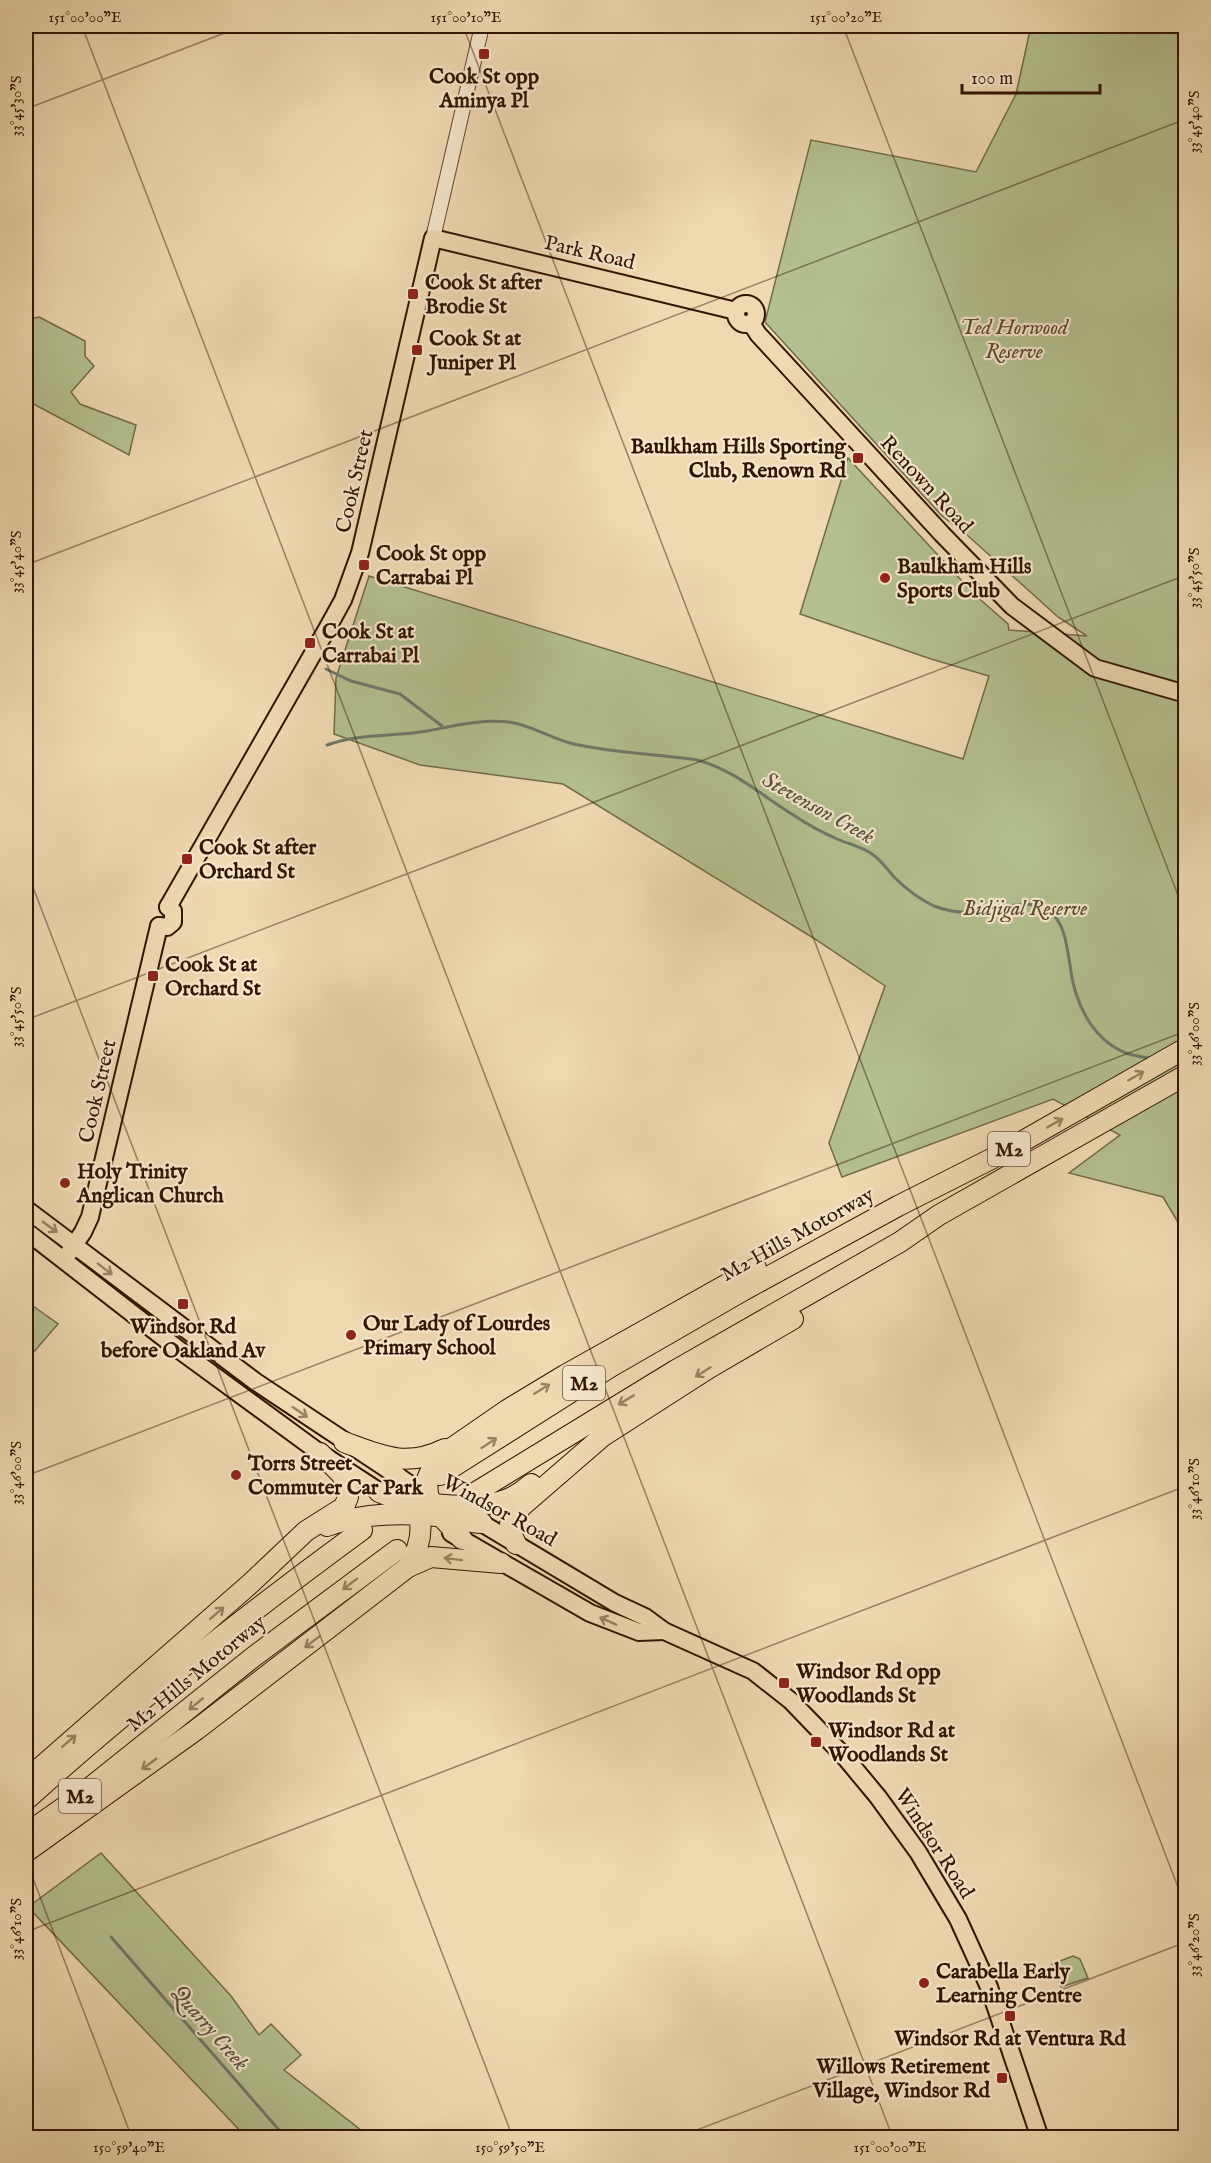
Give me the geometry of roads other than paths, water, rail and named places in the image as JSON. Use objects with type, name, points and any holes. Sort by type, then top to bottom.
[{"type":"highway","name":"M2 Hills Motorway","points":[[440,1475],[612,1366],[744,1290],[898,1206],[995,1157],[1185,1048]]},
{"type":"highway","name":"M2","points":[[473,1494],[624,1401],[870,1261],[939,1215],[1185,1075]]},
{"type":"highway","points":[[279,1557],[326,1526],[343,1520],[430,1506],[481,1504],[508,1499],[574,1452],[849,1285],[916,1241],[981,1191]]},
{"type":"highway","points":[[344,1442],[402,1460],[417,1460],[434,1454],[565,1375],[737,1278],[810,1240],[898,1206]]},
{"type":"highway","points":[[26,1852],[196,1730],[399,1576],[408,1567],[417,1551],[430,1506],[429,1473],[436,1460],[475,1431]]},
{"type":"highway","points":[[516,1544],[510,1524],[521,1507],[603,1436]]},
{"type":"highway","points":[[26,1779],[306,1531],[338,1511],[347,1502],[349,1491],[345,1480],[320,1453]]},
{"type":"highway","points":[[397,1477],[462,1539]]},
{"type":"highway","points":[[379,1492],[430,1506],[473,1523],[482,1523]]},
{"type":"highway","name":"M2 Hills Motorway","points":[[26,1800],[145,1698],[288,1585],[362,1530]]},
{"type":"highway","name":"M2 Hills Motorway","points":[[26,1834],[76,1798],[252,1658],[397,1550]]},
{"type":"highway","points":[[408,1567],[431,1557],[501,1563]]},
{"type":"main road","name":"Park Road","points":[[433,237],[736,311]]},
{"type":"main road","name":"Cook Street","points":[[64,1260],[90,1217],[159,926],[155,920],[155,913],[160,907],[168,907],[327,629],[352,578],[360,553],[433,237]]},
{"type":"main road","name":"Renown Road","points":[[736,311],[738,321],[744,325],[751,323],[758,334],[934,526],[1012,606],[1095,668],[1185,694]]},
{"type":"main road","points":[[26,1209],[256,1382],[397,1477]]},
{"type":"main road","points":[[26,1231],[182,1352],[320,1453],[379,1492]]},
{"type":"main road","name":"Windsor Road","points":[[482,1523],[615,1603],[645,1617],[664,1631],[753,1671],[791,1701],[844,1756],[878,1797],[928,1869],[971,1946],[987,1983],[1041,2138]]},
{"type":"main road","name":"Windsor Road","points":[[462,1539],[590,1613],[639,1632],[664,1631]]},
{"type":"street","name":"Cook Street","points":[[433,237],[482,26]]},
{"type":"waterway","points":[[326,669],[351,681],[400,694],[442,726]]},
{"type":"waterway","name":"Stevenson Creek","points":[[327,745],[364,737],[414,733],[499,721],[526,726],[574,744],[697,760],[711,764],[748,784],[814,828],[868,851],[908,890],[934,906],[959,912],[974,912],[1024,904],[1043,907],[1050,911],[1062,929],[1072,979],[1086,1017],[1103,1038],[1114,1047],[1129,1054],[1152,1059]]},
{"type":"waterway","name":"Quarry Creek","points":[[111,1937],[286,2138]]},
{"type":"place","name":"Cook St opp Aminya Pl","points":[[484,54]]},
{"type":"place","name":"Cook St after Brodie St","points":[[413,294]]},
{"type":"place","name":"Cook St at Juniper Pl","points":[[417,350]]},
{"type":"place","name":"Baulkham Hills Sporting Club, Renown Rd","points":[[858,458]]},
{"type":"place","name":"Cook St opp Carrabai Pl","points":[[364,565]]},
{"type":"place","name":"Baulkham Hills Sports Club","points":[[885,578]]},
{"type":"place","name":"Cook St at Carrabai Pl","points":[[310,643]]},
{"type":"place","name":"Cook St after Orchard St","points":[[187,859]]},
{"type":"place","name":"Cook St at Orchard St","points":[[153,976]]},
{"type":"place","name":"Holy Trinity Anglican Church","points":[[65,1183]]},
{"type":"place","name":"Windsor Rd before Oakland Av","points":[[183,1304]]},
{"type":"place","name":"Our Lady of Lourdes Primary School","points":[[351,1335]]},
{"type":"place","name":"Torrs Street Commuter Car Park","points":[[236,1475]]},
{"type":"place","name":"Windsor Rd opp Woodlands St","points":[[784,1683]]},
{"type":"place","name":"Windsor Rd at Woodlands St","points":[[816,1742]]},
{"type":"place","name":"Carabella Early Learning Centre","points":[[924,1983]]},
{"type":"place","name":"Windsor Rd at Ventura Rd","points":[[1010,2016]]},
{"type":"place","name":"Willows Retirement Village, Windsor Rd","points":[[1002,2078]]},
{"type":"park label","name":"Ted Horwood Reserve","points":[[1014,339]]},
{"type":"park label","name":"Bidjigal Reserve","points":[[1025,908]]}]
